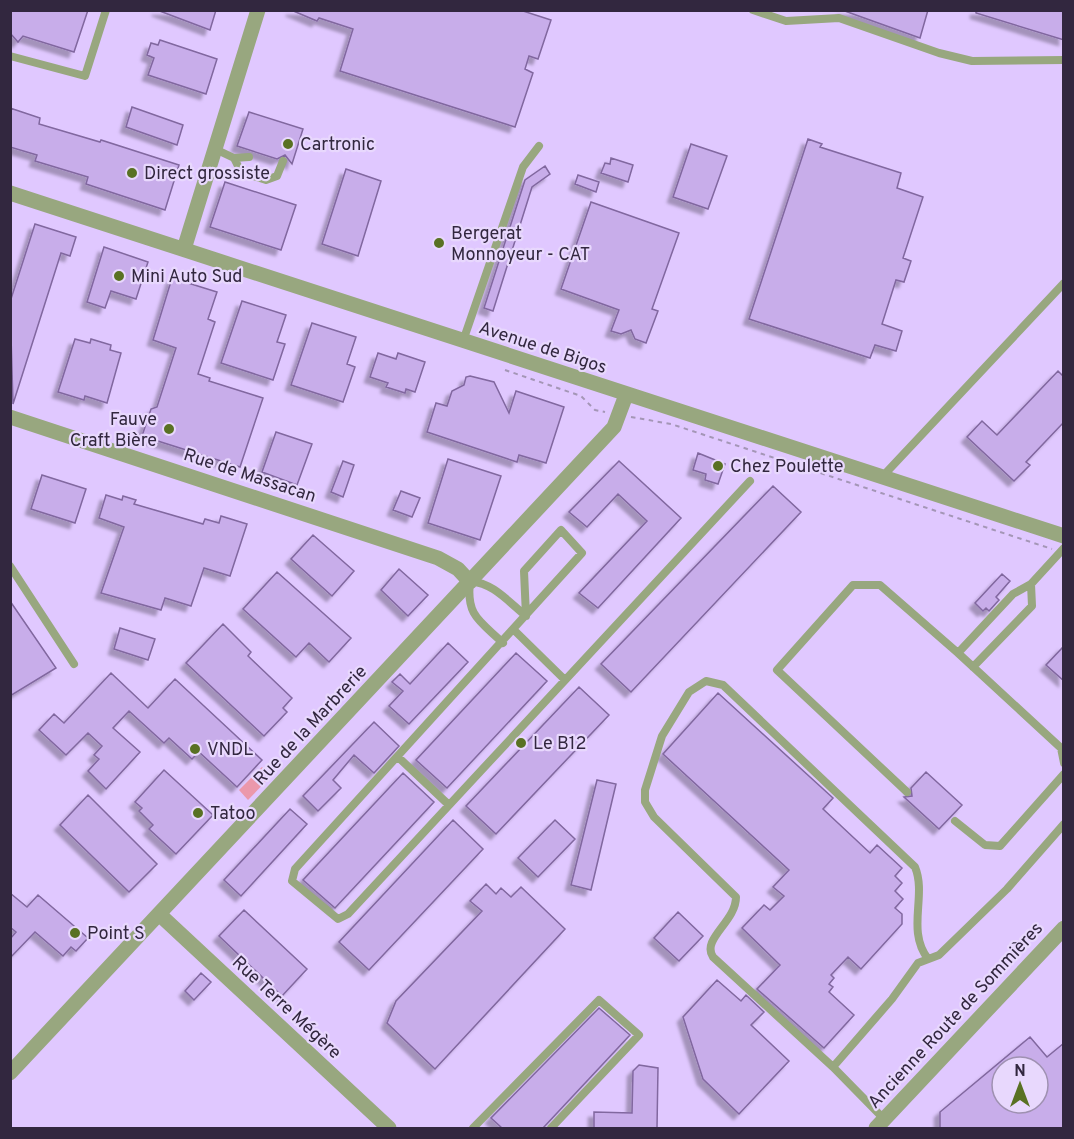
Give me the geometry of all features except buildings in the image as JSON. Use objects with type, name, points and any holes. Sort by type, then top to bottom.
[{"type":"street","points":[[184,249],[258,10]]},
{"type":"street","name":"Avenue de Bigos","points":[[10,193],[1064,536]]},
{"type":"street","name":"Rue de la Marbrerie","points":[[10,1073],[614,427],[626,395]]},
{"type":"street","name":"Rue de Massacan","points":[[10,417],[438,558],[458,569],[470,582]]},
{"type":"street","name":"Rue Terre Mégère","points":[[159,914],[389,1128]]},
{"type":"street","name":"Ancienne Route de Sommières","points":[[880,1124],[1064,928]]},
{"type":"lane","points":[[10,56],[85,76],[106,10]]},
{"type":"lane","points":[[753,10],[786,21],[839,18],[939,53],[972,61],[1064,60]]},
{"type":"lane","points":[[463,341],[523,167],[539,146]]},
{"type":"lane","points":[[215,149],[234,158],[249,157]]},
{"type":"lane","points":[[234,158],[241,171],[266,180],[277,176],[283,161]]},
{"type":"lane","points":[[881,478],[1064,283]]},
{"type":"lane","points":[[526,616],[524,571],[561,530],[582,553],[503,643],[295,869],[292,881],[338,919],[348,914],[750,482]]},
{"type":"lane","points":[[958,653],[1013,594],[1031,584],[1064,548]]},
{"type":"lane","points":[[10,566],[74,663]]},
{"type":"lane","points":[[503,643],[476,617],[468,600],[470,582],[479,581],[488,586],[526,616]]},
{"type":"lane","points":[[973,667],[1032,606],[1031,584]]},
{"type":"lane","points":[[907,792],[777,670],[853,585],[880,585],[1061,748],[1064,763]]},
{"type":"lane","points":[[514,630],[565,680]]},
{"type":"lane","points":[[880,1124],[832,1067],[709,951],[710,944],[733,915],[736,897],[654,817],[645,802],[645,790],[662,736],[689,692],[706,681],[723,685],[915,867],[919,884],[916,907],[919,938],[921,950],[928,959]]},
{"type":"lane","points":[[398,757],[449,805]]},
{"type":"lane","points":[[955,821],[985,845],[999,846],[1064,774]]},
{"type":"lane","points":[[832,1067],[892,999],[918,963],[939,955],[1007,889],[1064,824]]},
{"type":"lane","points":[[473,1128],[599,1000],[639,1035],[551,1128]]},
{"type":"shaded area","points":[[10,11],[1063,11],[1063,1128],[11,1128]]},
{"type":"shaded area","points":[[262,767],[271,776],[248,800],[239,790]]},
{"type":"place","name":"Cartronic","points":[[288,144]]},
{"type":"place","name":"Direct grossiste","points":[[132,173]]},
{"type":"place","name":"Bergerat Monnoyeur - CAT","points":[[439,243]]},
{"type":"place","name":"Mini Auto Sud","points":[[119,276]]},
{"type":"place","name":"Fauve Craft Bière","points":[[169,429]]},
{"type":"place","name":"Chez Poulette","points":[[718,466]]},
{"type":"place","name":"Le B12","points":[[521,743]]},
{"type":"place","name":"VNDL","points":[[195,749]]},
{"type":"place","name":"Tatoo","points":[[198,813]]},
{"type":"place","name":"Point S","points":[[75,933]]}]
